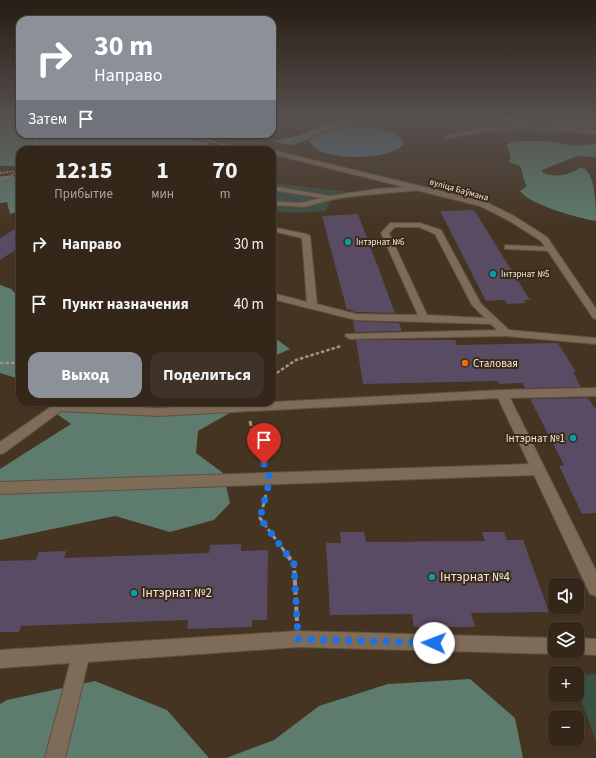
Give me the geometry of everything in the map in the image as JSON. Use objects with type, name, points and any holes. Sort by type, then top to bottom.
[{"type":"street","name":"вуліца Баўмана","points":[[281,154],[483,204],[511,218],[544,239],[596,316]]},
{"type":"street","points":[[276,203],[289,205],[309,204],[332,198],[391,189],[420,188]]},
{"type":"street","points":[[276,189],[332,198]]},
{"type":"street","points":[[424,318],[385,233],[393,225],[420,225],[438,232],[477,305],[506,333]]},
{"type":"street","points":[[276,231],[306,236],[312,306]]},
{"type":"street","points":[[508,247],[550,249]]},
{"type":"street","points":[[276,296],[356,317],[493,321]]},
{"type":"street","points":[[350,336],[506,333],[596,341]]},
{"type":"street","points":[[276,406],[502,394],[596,392]]},
{"type":"street","points":[[502,394],[596,588]]},
{"type":"street","points":[[0,449],[59,407],[158,412],[267,406]]},
{"type":"street","points":[[0,488],[539,469]]},
{"type":"street","points":[[0,659],[298,639],[548,646]]},
{"type":"street","points":[[584,646],[596,647]]},
{"type":"street","points":[[55,758],[81,654]]},
{"type":"path","points":[[0,172],[16,172]]},
{"type":"path","points":[[0,180],[16,174]]},
{"type":"path","points":[[276,373],[296,360],[342,346],[350,336]]},
{"type":"path","points":[[0,363],[16,363]]},
{"type":"path","points":[[247,407],[253,435],[270,479],[260,518],[294,564],[298,639]]},
{"type":"green space","points":[[0,154],[16,154],[16,166],[0,166]]},
{"type":"green space","points":[[510,154],[596,154],[596,157],[577,156],[542,170],[543,173],[551,175],[563,175],[579,168],[585,169],[589,173],[594,189],[596,221],[555,210],[525,196],[520,191],[527,186],[520,166],[509,162],[511,158]]},
{"type":"green space","points":[[0,176],[16,176],[16,212],[10,214],[7,202],[0,203]]},
{"type":"green space","points":[[276,183],[351,192],[355,197],[330,201],[326,211],[295,213],[276,211]]},
{"type":"green space","points":[[0,285],[11,289],[16,294],[16,378],[0,373]]},
{"type":"green space","points":[[276,339],[290,349],[276,355]]},
{"type":"green space","points":[[46,406],[240,406],[198,431],[196,453],[223,473],[230,503],[214,520],[170,532],[115,516],[0,540],[0,469],[71,424]]},
{"type":"green space","points":[[596,674],[596,741],[582,702],[584,702],[584,675]]},
{"type":"green space","points":[[470,679],[515,718],[523,758],[226,758],[274,740],[319,706],[388,684]]},
{"type":"green space","points":[[95,681],[167,710],[209,758],[0,758],[0,704],[7,700]]},
{"type":"water","points":[[331,154],[382,154],[362,157]]},
{"type":"building","name":"Інтэрнат №5","points":[[474,210],[530,300],[524,300],[526,303],[507,304],[505,300],[486,301],[440,211]]},
{"type":"building","name":"Інтэрнат №6","points":[[358,214],[395,313],[356,312],[351,311],[351,309],[347,310],[322,216]]},
{"type":"building","points":[[16,228],[16,250],[0,260],[0,238]]},
{"type":"building","points":[[353,321],[399,323],[402,331],[355,332]]},
{"type":"building","name":"Сталовая","points":[[356,340],[455,340],[457,345],[558,343],[576,372],[573,372],[581,387],[525,388],[522,383],[499,384],[498,381],[363,384]]},
{"type":"building","name":"Інтэрнат №1","points":[[588,398],[596,410],[596,513],[582,514],[559,466],[564,465],[530,399]]},
{"type":"building","name":"Інтэрнат №4","points":[[340,532],[364,532],[366,542],[485,541],[482,532],[504,532],[507,540],[523,540],[548,612],[471,613],[475,627],[414,627],[412,614],[330,615],[326,543],[341,543]]},
{"type":"building","name":"Інтэрнат №2","points":[[241,544],[241,551],[268,550],[267,620],[252,620],[252,627],[187,629],[188,620],[21,626],[19,632],[0,632],[0,561],[36,560],[39,552],[66,551],[64,558],[209,553],[210,545]]},
{"type":"place","name":"Інтэрнат №6","points":[[348,242]]},
{"type":"place","name":"Інтэрнат №5","points":[[493,274]]},
{"type":"place","name":"Сталовая","points":[[465,363]]},
{"type":"place","name":"Інтэрнат №1","points":[[573,438]]},
{"type":"place","name":"Інтэрнат №4","points":[[432,577]]},
{"type":"place","name":"Інтэрнат №2","points":[[134,593]]},
{"type":"route","points":[[264,464],[270,479],[260,518],[294,564],[298,639],[434,643]]}]
